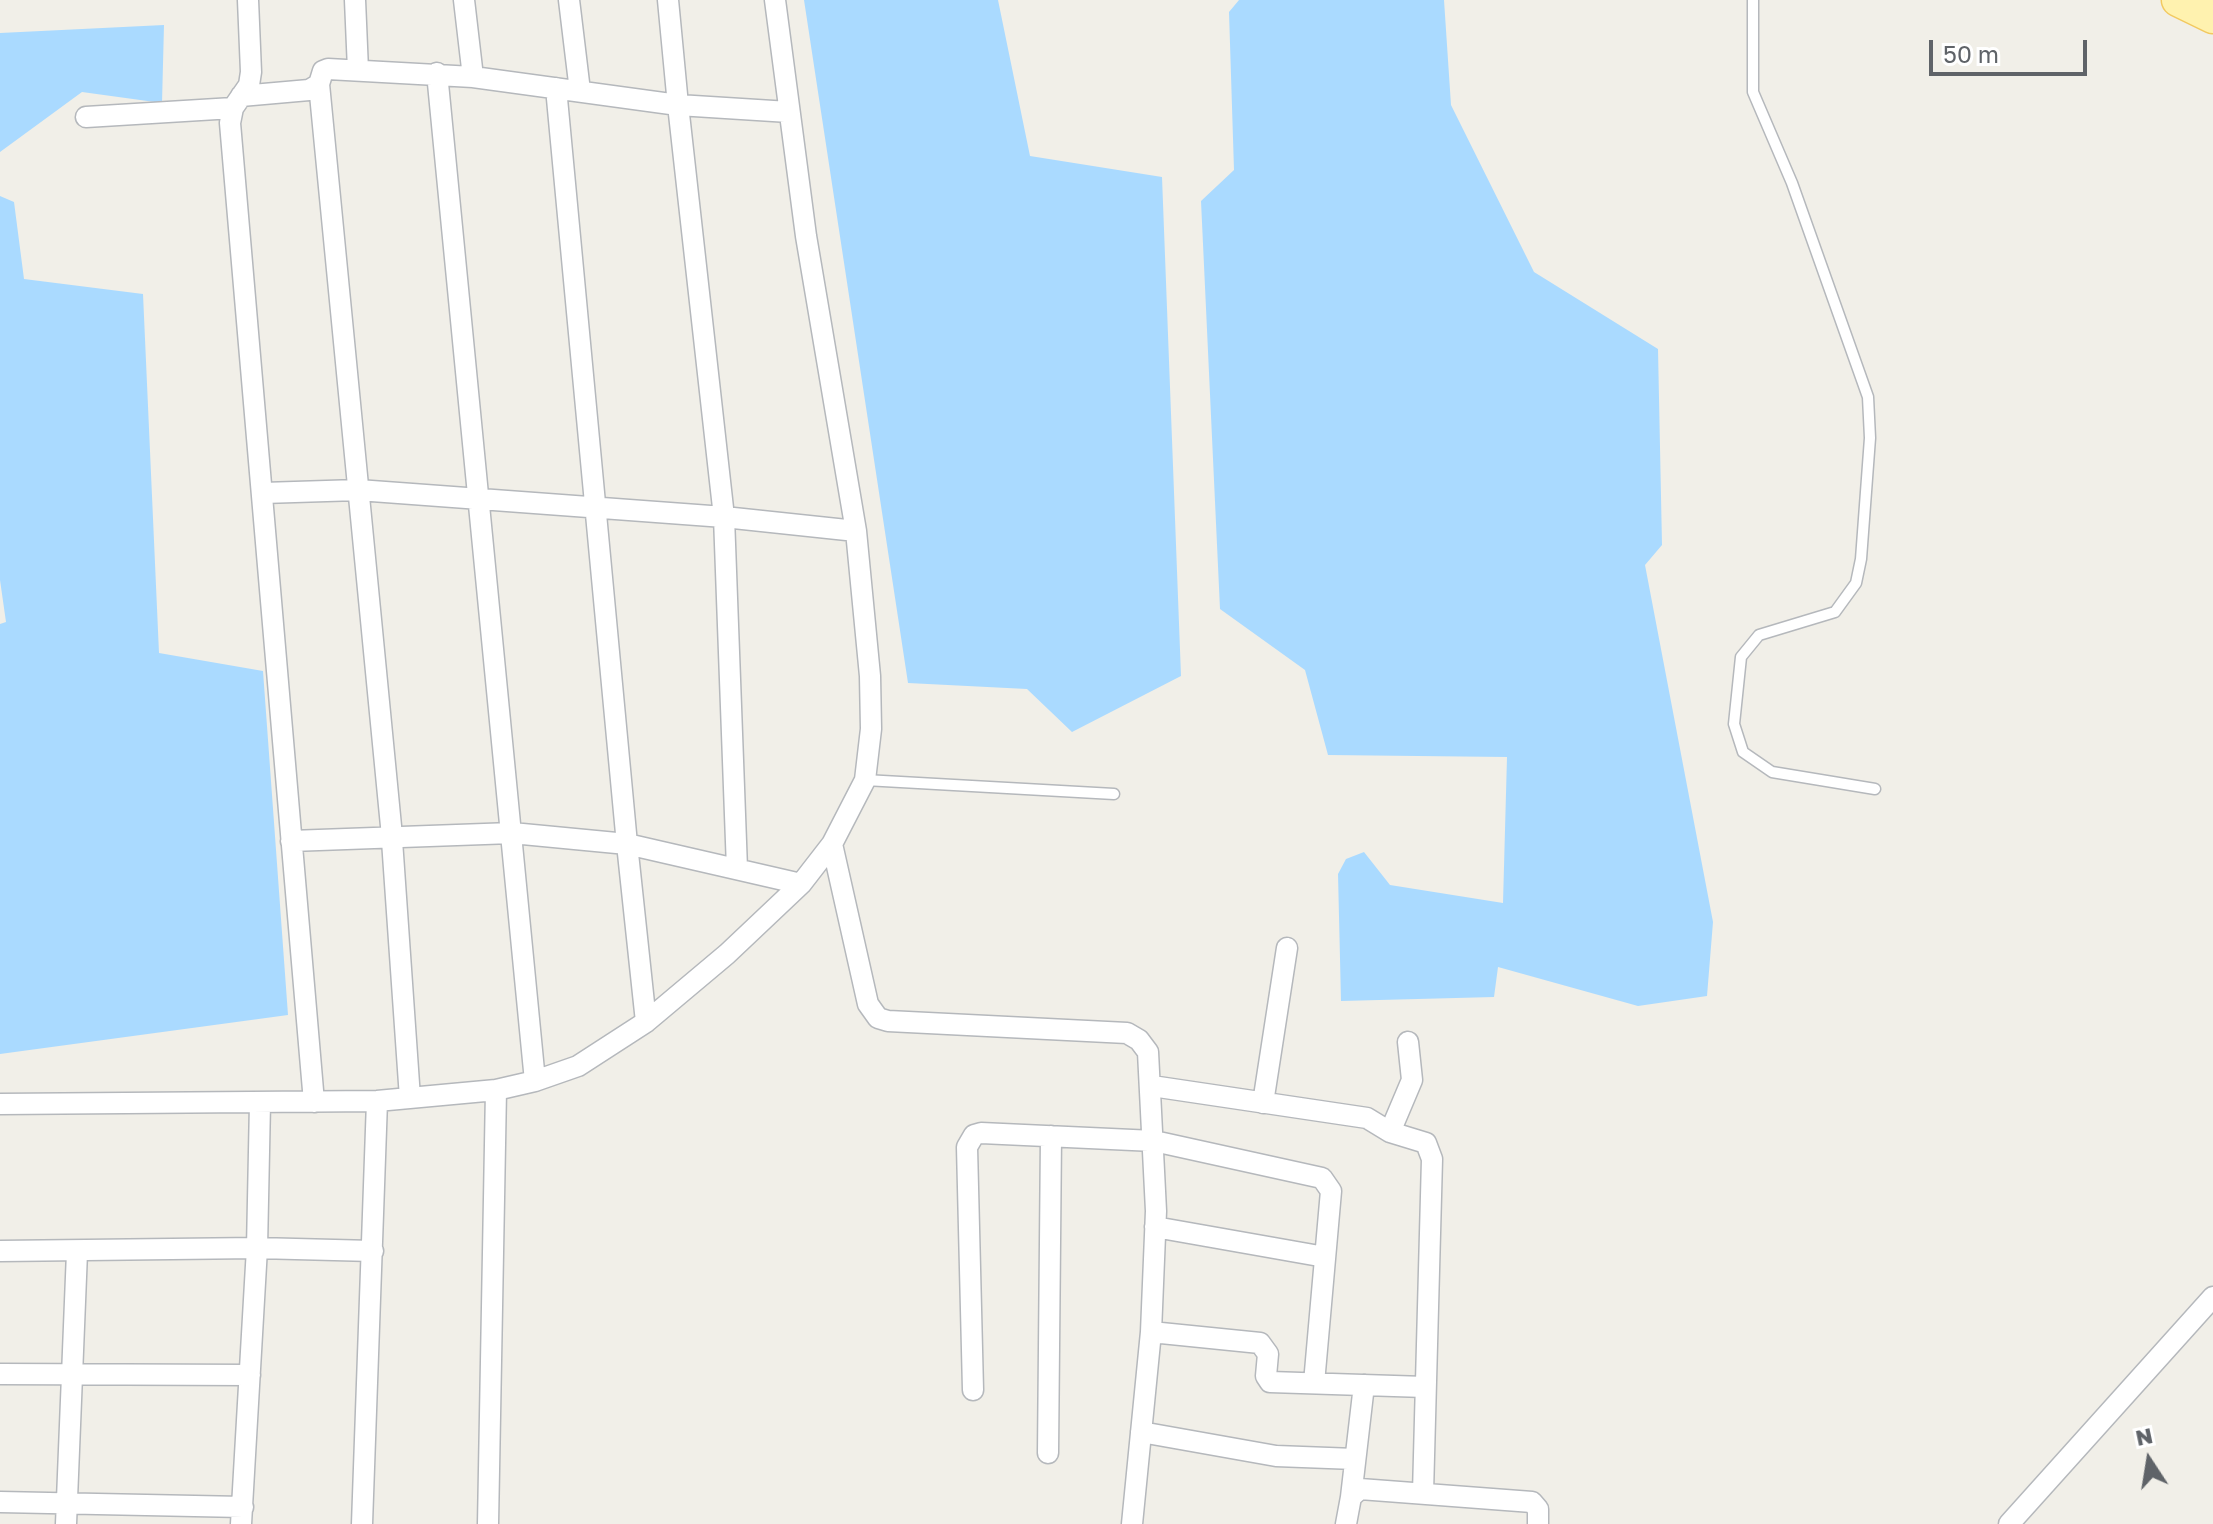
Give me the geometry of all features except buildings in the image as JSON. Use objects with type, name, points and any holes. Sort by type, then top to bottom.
[{"type":"main road","points":[[2178,0],[2213,17]]},
{"type":"street","points":[[248,0],[251,72],[230,123],[314,1102]]},
{"type":"street","points":[[355,0],[358,70]]},
{"type":"street","points":[[464,0],[473,77]]},
{"type":"street","points":[[569,0],[580,91]]},
{"type":"street","points":[[668,0],[724,517],[737,869]]},
{"type":"street","points":[[0,1104],[377,1101],[496,1090],[535,1081],[578,1066],[646,1022],[727,954],[801,884],[832,844],[865,780],[871,729],[870,676],[856,531],[789,112],[775,0]]},
{"type":"street","points":[[410,1098],[391,838],[319,84],[323,71],[437,73],[678,105],[789,112]]},
{"type":"street","points":[[437,73],[535,1081]]},
{"type":"street","points":[[86,117],[237,102],[309,90],[319,84]]},
{"type":"street","points":[[556,88],[593,509],[646,1022]]},
{"type":"street","points":[[263,493],[358,490],[724,517],[856,531]]},
{"type":"street","points":[[291,841],[512,833],[627,844],[801,884]]},
{"type":"street","points":[[832,844],[868,1004],[878,1018],[1127,1033],[1139,1040],[1148,1052],[1152,1086],[1155,1227],[1151,1332],[1132,1524]]},
{"type":"street","points":[[1263,1103],[1287,948]]},
{"type":"street","points":[[1390,1132],[1412,1080],[1408,1042]]},
{"type":"street","points":[[1152,1086],[1367,1118],[1390,1132],[1419,1138],[1430,1150],[1423,1493]]},
{"type":"street","points":[[488,1524],[496,1090]]},
{"type":"street","points":[[362,1524],[377,1101]]},
{"type":"street","points":[[0,1502],[66,1514],[242,1516],[257,1248],[260,1103]]},
{"type":"street","points":[[973,1390],[969,1140],[981,1133],[1154,1141],[1322,1178],[1331,1191],[1314,1383]]},
{"type":"street","points":[[1048,1453],[1051,1136]]},
{"type":"street","points":[[1155,1227],[1325,1257]]},
{"type":"street","points":[[0,1251],[257,1248],[373,1251]]},
{"type":"street","points":[[66,1514],[77,1252]]},
{"type":"street","points":[[2009,1524],[2213,1297]]},
{"type":"street","points":[[1151,1332],[1260,1343],[1268,1354],[1267,1379],[1425,1387]]},
{"type":"street","points":[[0,1374],[250,1375]]},
{"type":"street","points":[[1346,1524],[1364,1385]]},
{"type":"street","points":[[1141,1432],[1276,1456],[1355,1459]]},
{"type":"street","points":[[1351,1497],[1360,1489],[1532,1502],[1538,1509],[1538,1524]]},
{"type":"lane","points":[[1753,0],[1753,92],[1792,183],[1868,397],[1870,438],[1861,559],[1856,583],[1835,612],[1759,635],[1741,657],[1734,724],[1743,752],[1772,772],[1875,789]]},
{"type":"lane","points":[[865,780],[1114,794]]},
{"type":"water","points":[[804,0],[998,0],[1030,156],[1162,177],[1181,676],[1072,732],[1027,689],[908,683]]},
{"type":"water","points":[[1239,0],[1444,0],[1451,105],[1534,272],[1658,349],[1662,545],[1645,565],[1713,922],[1707,996],[1638,1006],[1498,967],[1494,997],[1341,1001],[1338,874],[1346,859],[1364,852],[1390,885],[1503,903],[1507,757],[1328,755],[1305,670],[1220,609],[1201,201],[1234,170],[1229,12]]},
{"type":"water","points":[[164,25],[162,103],[82,92],[0,152],[0,33]]},
{"type":"water","points":[[0,196],[14,202],[24,279],[143,294],[159,653],[263,671],[288,1015],[0,1054],[0,624],[6,622],[0,580]]}]
